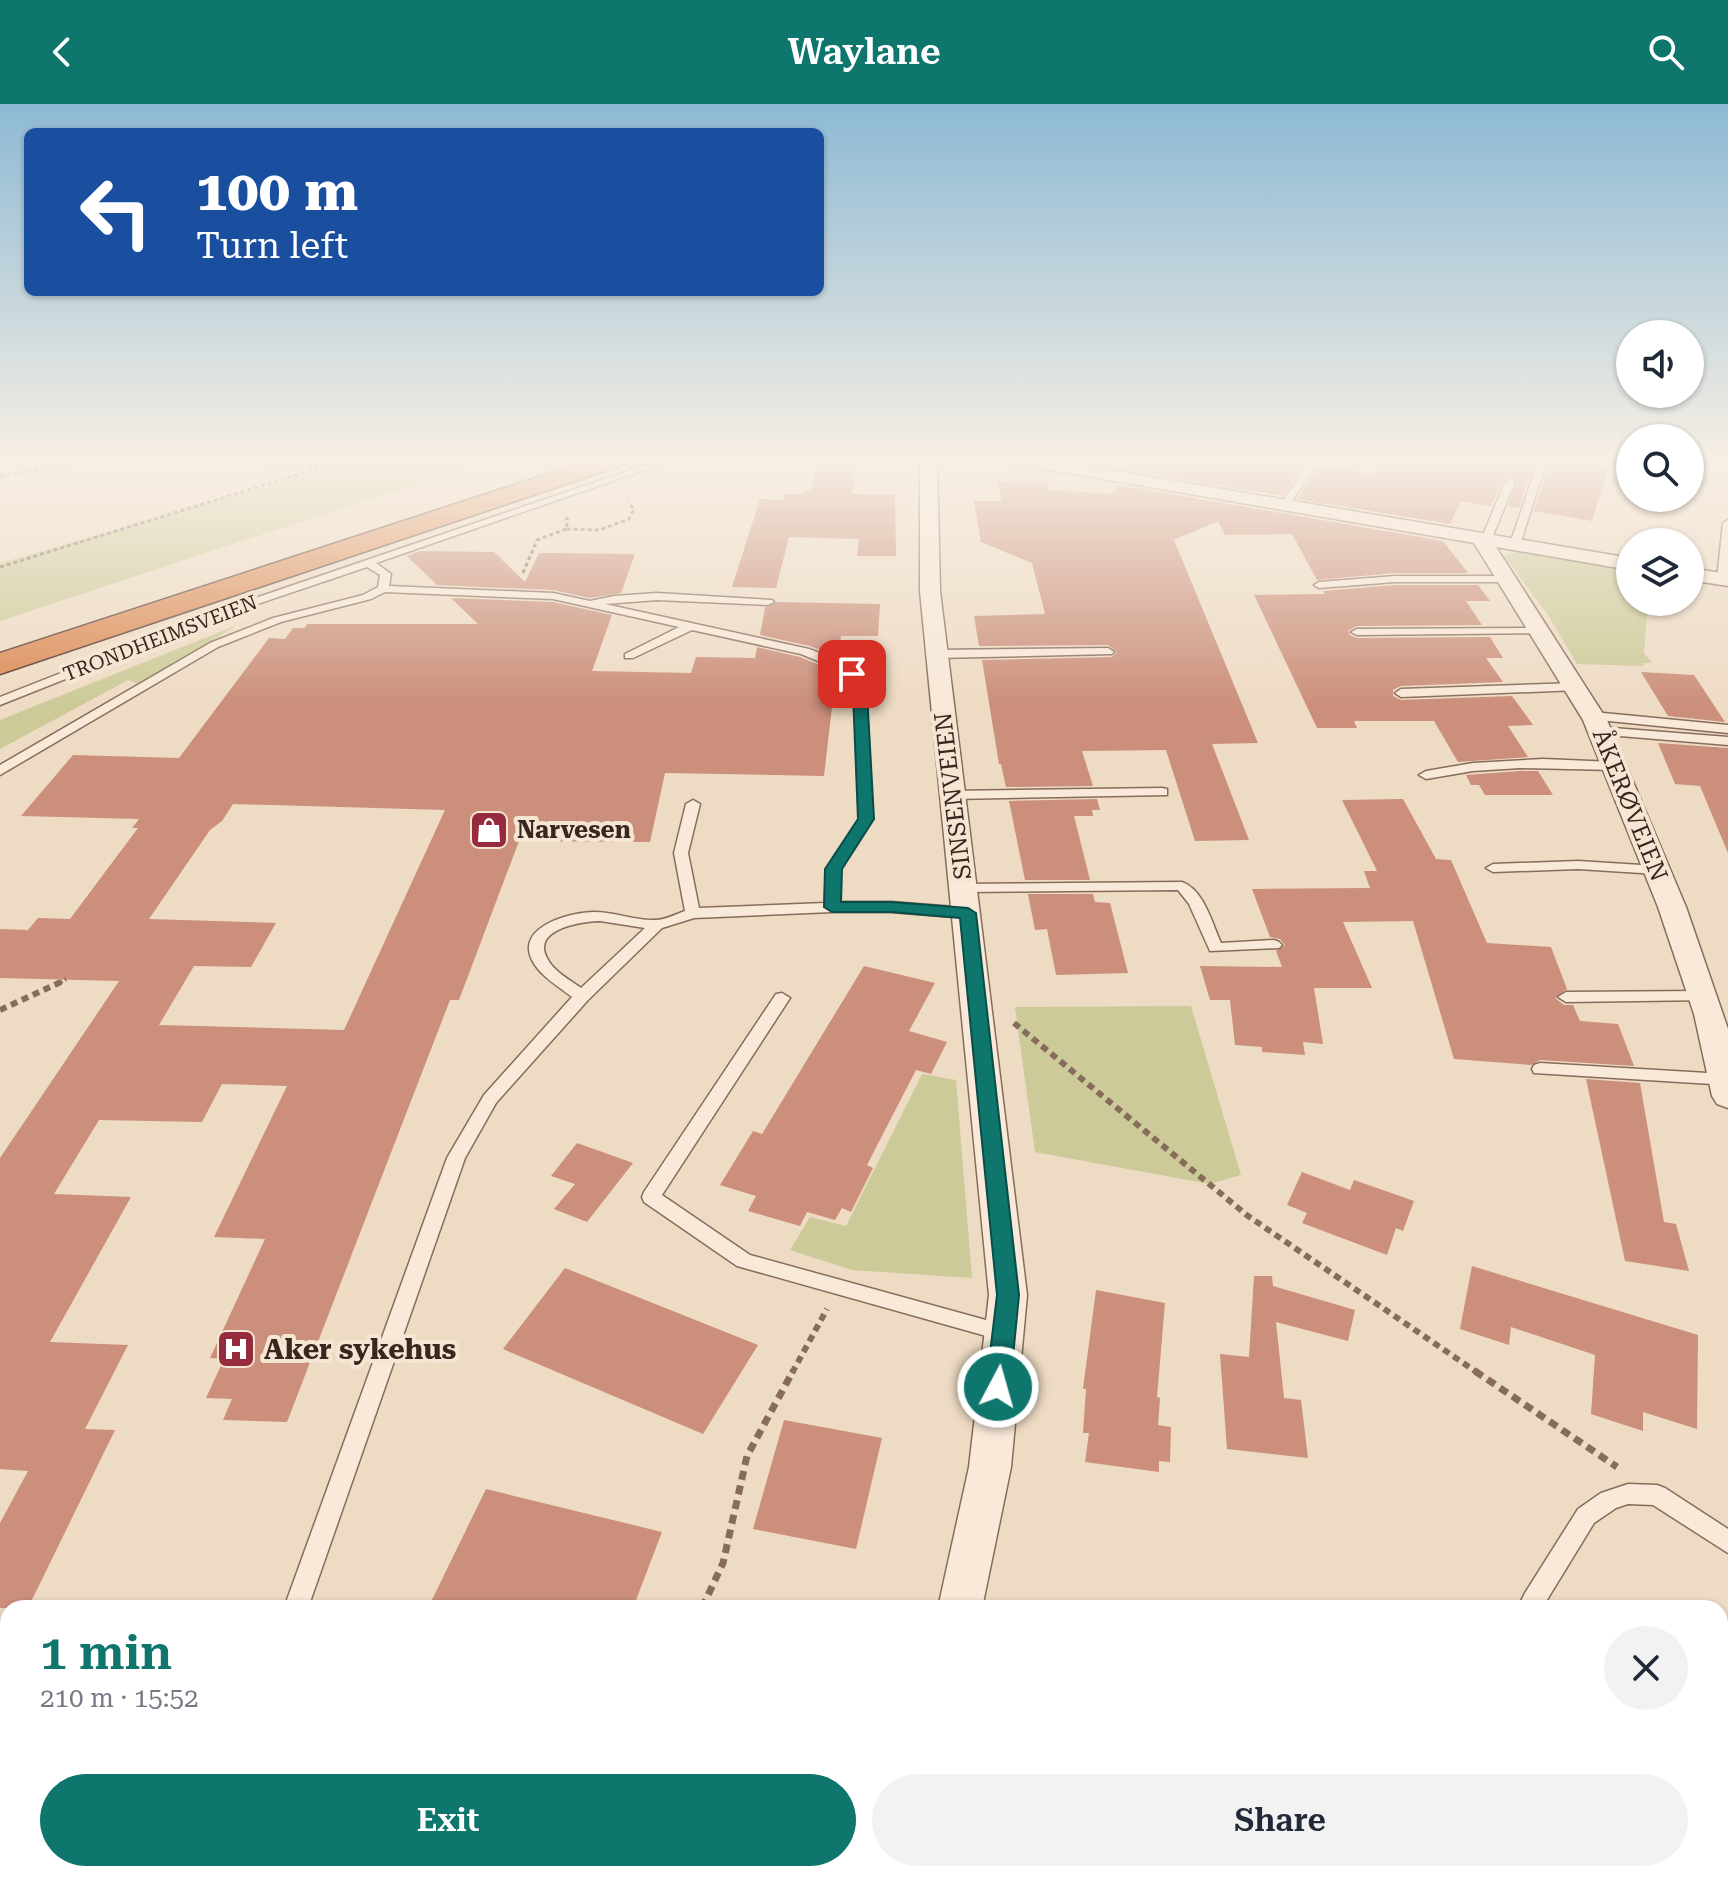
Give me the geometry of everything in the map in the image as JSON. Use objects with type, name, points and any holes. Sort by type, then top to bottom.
[{"type":"highway","name":"TRONDHEIMSVEIEN","points":[[0,641],[310,541]]},
{"type":"highway","name":"TRONDHEIMSVEIEN","points":[[0,664],[370,541]]},
{"type":"street","name":"SINSENVEIEN","points":[[929,541],[930,591],[1008,1295],[990,1467],[962,1600]]},
{"type":"street","name":"ÅKERØVEIEN","points":[[1484,541],[1596,723],[1657,870],[1703,996],[1726,1088]]},
{"type":"street","points":[[1495,541],[1616,562]]},
{"type":"street","points":[[1704,576],[1725,580]]},
{"type":"lane","name":"TRONDHEIMSVEIEN","points":[[0,701],[183,627],[367,562],[439,541]]},
{"type":"lane","points":[[1725,580],[1727,541]]},
{"type":"lane","points":[[367,562],[386,574],[383,589]]},
{"type":"lane","points":[[1319,585],[1395,579],[1506,579]]},
{"type":"lane","points":[[0,771],[214,645],[277,620],[367,597],[383,589],[553,596],[805,651],[852,674],[860,693],[866,819],[833,869],[832,907]]},
{"type":"lane","points":[[588,604],[625,598],[768,602]]},
{"type":"lane","points":[[629,656],[688,627]]},
{"type":"lane","points":[[1357,632],[1539,631]]},
{"type":"lane","points":[[937,654],[1108,652]]},
{"type":"lane","points":[[1401,693],[1575,687]]},
{"type":"lane","points":[[1596,723],[1728,729]]},
{"type":"lane","points":[[1596,723],[1728,741]]},
{"type":"lane","points":[[1426,775],[1470,765],[1512,762],[1614,766]]},
{"type":"lane","points":[[952,795],[1162,792]]},
{"type":"lane","points":[[693,804],[681,853],[693,913]]},
{"type":"lane","points":[[1493,868],[1578,865],[1657,870]]},
{"type":"lane","points":[[299,1600],[456,1158],[490,1099],[582,996],[657,925],[693,913],[891,907],[1182,886],[1196,903],[1215,948],[1274,945]]},
{"type":"lane","points":[[582,996],[553,974],[539,958],[537,945],[543,933],[557,924],[583,917],[657,925]]},
{"type":"lane","points":[[1566,997],[1703,996]]},
{"type":"lane","points":[[782,998],[651,1197],[744,1261],[1004,1333]]},
{"type":"lane","points":[[1540,1069],[1726,1088]]},
{"type":"lane","points":[[1534,1600],[1586,1516],[1609,1500],[1628,1494],[1657,1495],[1728,1542]]},
{"type":"path","points":[[0,567],[83,541]]},
{"type":"path","points":[[527,564],[537,541]]},
{"type":"path","points":[[0,1010],[25,1001],[66,979]]},
{"type":"path","points":[[1006,1016],[1248,1216],[1657,1495]]},
{"type":"path","points":[[706,1600],[723,1563],[747,1456],[839,1287]]},
{"type":"shaded area","points":[[77,541],[243,541],[0,621],[0,563]]},
{"type":"shaded area","points":[[1522,550],[1616,564],[1616,616],[1647,616],[1644,653],[1652,663],[1644,663],[1643,666],[1577,664],[1548,615],[1504,556]]},
{"type":"shaded area","points":[[237,625],[141,685],[128,680],[0,749],[0,720]]},
{"type":"shaded area","points":[[1191,1006],[1241,1175],[1210,1184],[1035,1152],[1015,1007]]},
{"type":"shaded area","points":[[922,1074],[956,1080],[972,1278],[852,1270],[790,1250],[810,1217],[846,1226]]},
{"type":"building","points":[[747,541],[788,541],[776,588],[732,587]]},
{"type":"building","points":[[859,541],[896,541],[896,556],[857,556]]},
{"type":"building","points":[[1174,541],[1258,743],[1212,744],[1249,840],[1195,841],[1166,750],[1082,751],[1093,786],[1006,787],[999,764],[982,660],[1112,657],[1117,652],[1108,645],[979,646],[974,616],[1045,614],[1032,563],[981,542]]},
{"type":"building","points":[[1296,541],[1443,541],[1468,573],[1395,573],[1317,580]]},
{"type":"building","points":[[420,551],[494,552],[525,582],[539,553],[635,554],[621,593],[590,598],[553,590],[437,585],[407,556]]},
{"type":"building","points":[[1395,585],[1478,585],[1490,601],[1466,601],[1482,625],[1357,626],[1348,631],[1350,635],[1357,638],[1490,637],[1503,658],[1486,658],[1503,682],[1401,686],[1393,690],[1393,696],[1401,700],[1512,696],[1533,725],[1508,726],[1528,757],[1458,762],[1434,721],[1354,721],[1357,728],[1317,728],[1254,595],[1325,594],[1323,591]]},
{"type":"building","points":[[451,598],[553,602],[612,615],[592,671],[691,673],[696,657],[755,658],[757,647],[800,657],[836,673],[824,776],[665,773],[650,842],[519,841],[459,1000],[450,1000],[287,1422],[223,1420],[232,1399],[206,1398],[224,1359],[210,1358],[265,1239],[214,1237],[287,1086],[222,1084],[202,1122],[99,1120],[54,1194],[131,1197],[50,1342],[128,1345],[85,1429],[115,1430],[32,1600],[0,1600],[0,1523],[28,1471],[0,1469],[0,1158],[119,981],[0,978],[0,929],[28,930],[38,918],[70,919],[138,828],[132,828],[139,819],[21,816],[73,755],[179,758],[269,638],[285,639],[293,628],[305,628],[307,624],[478,624]],"holes":[[[233,804],[445,810],[344,1030],[159,1025],[194,966],[251,967],[276,923],[149,919],[210,830],[222,821]]]},
{"type":"building","points":[[777,602],[880,604],[878,636],[841,636],[838,657],[810,646],[760,635],[765,608]]},
{"type":"building","points":[[1641,672],[1694,675],[1725,722],[1668,716]]},
{"type":"building","points":[[1658,743],[1728,748],[1728,853],[1700,786],[1675,784]]},
{"type":"building","points":[[1538,771],[1553,795],[1485,795],[1479,785],[1471,785],[1466,775]]},
{"type":"building","points":[[1097,799],[1100,810],[1092,810],[1093,816],[1074,816],[1090,880],[1025,880],[1009,801]]},
{"type":"building","points":[[1403,799],[1436,859],[1451,860],[1487,943],[1551,947],[1567,989],[1555,998],[1564,1005],[1573,1005],[1580,1021],[1618,1024],[1634,1066],[1540,1060],[1531,1065],[1454,1059],[1413,921],[1343,922],[1372,988],[1314,988],[1323,1044],[1303,1042],[1305,1055],[1262,1052],[1262,1047],[1235,1045],[1230,1000],[1210,1000],[1200,966],[1282,967],[1276,951],[1285,945],[1280,939],[1270,937],[1252,889],[1370,888],[1364,871],[1377,871],[1342,800]]},
{"type":"building","points":[[1028,894],[1093,894],[1095,902],[1110,903],[1128,973],[1056,975],[1047,929],[1035,930]]},
{"type":"building","points":[[864,966],[935,983],[909,1031],[947,1042],[931,1074],[916,1070],[867,1165],[873,1168],[851,1212],[842,1208],[835,1220],[807,1212],[800,1226],[748,1211],[756,1196],[720,1185],[753,1131],[762,1134]]},
{"type":"building","points":[[1586,1079],[1640,1083],[1664,1222],[1676,1224],[1689,1271],[1625,1261]]},
{"type":"building","points":[[577,1143],[633,1163],[587,1222],[554,1209],[575,1184],[551,1176]]},
{"type":"building","points":[[1302,1172],[1350,1190],[1354,1180],[1414,1201],[1403,1231],[1396,1228],[1387,1255],[1302,1223],[1307,1213],[1287,1205]]},
{"type":"building","points":[[1472,1266],[1698,1335],[1697,1429],[1643,1412],[1643,1431],[1591,1414],[1595,1355],[1511,1327],[1509,1345],[1460,1329]]},
{"type":"building","points":[[565,1268],[758,1345],[703,1434],[503,1349]]},
{"type":"building","points":[[1254,1276],[1272,1276],[1273,1286],[1355,1310],[1348,1341],[1276,1322],[1284,1398],[1301,1400],[1308,1458],[1227,1449],[1220,1354],[1249,1357]]},
{"type":"building","points":[[1096,1290],[1165,1303],[1157,1397],[1160,1398],[1158,1425],[1171,1427],[1170,1462],[1159,1461],[1159,1472],[1085,1462],[1089,1433],[1083,1433],[1086,1389],[1083,1389]]},
{"type":"building","points":[[784,1420],[882,1438],[856,1549],[753,1529]]},
{"type":"building","points":[[486,1489],[662,1532],[636,1600],[432,1600]]},
{"type":"place","name":"Narvesen","points":[[489,830]]},
{"type":"place","name":"Aker sykehus","points":[[236,1349]]},
{"type":"route","points":[[852,674],[860,693],[866,819],[833,869],[832,907],[891,907],[968,913],[1008,1295],[998,1387]]}]
